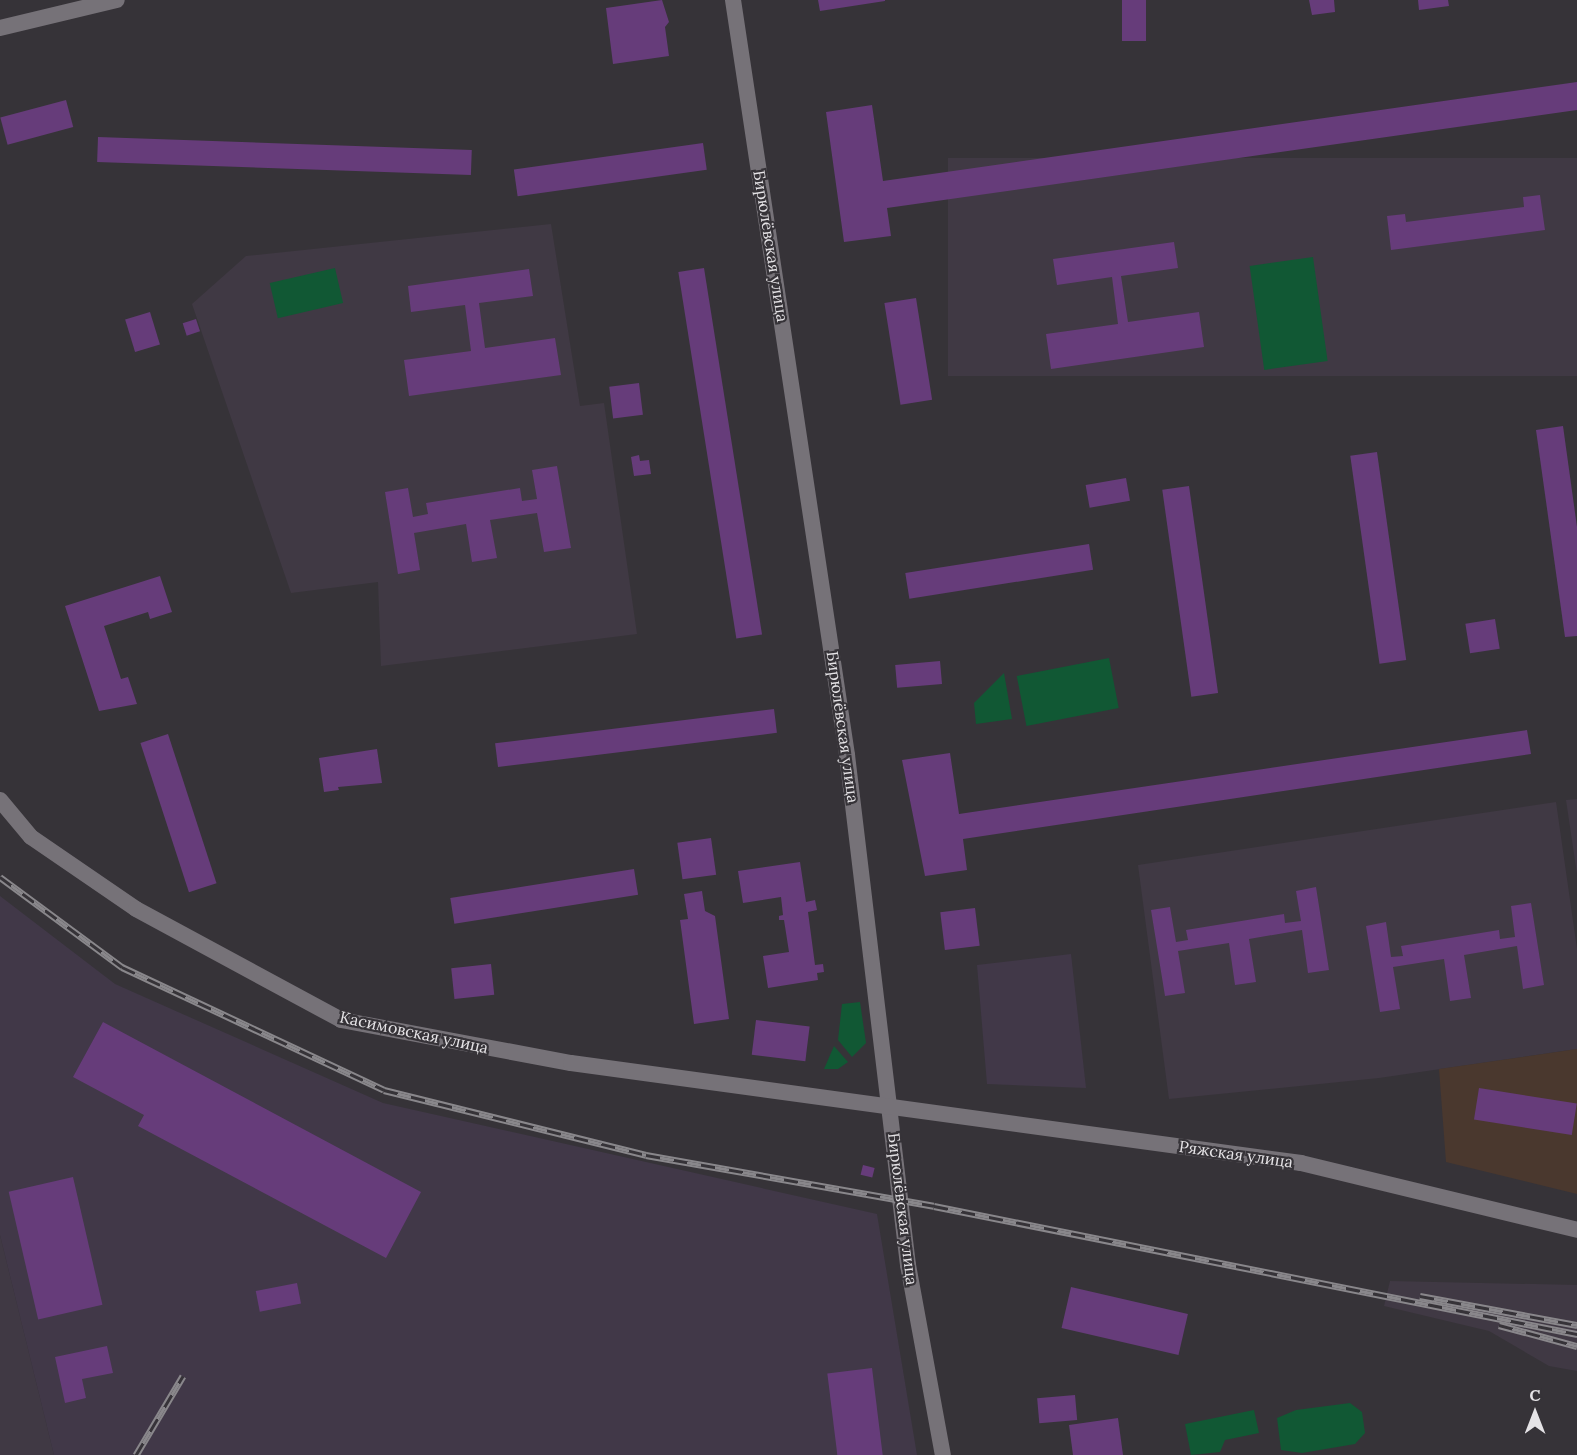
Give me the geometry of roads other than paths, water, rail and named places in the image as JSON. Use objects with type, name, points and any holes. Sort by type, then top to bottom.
[{"type":"street","points":[[0,28],[117,0]]},
{"type":"street","name":"Бирюлёвская улица","points":[[733,0],[847,756],[908,1265],[943,1455]]},
{"type":"street","name":"Касимовская улица","points":[[0,801],[31,837],[136,909],[341,1020],[571,1063],[890,1107]]},
{"type":"street","name":"Ряжская улица","points":[[890,1107],[1301,1163],[1577,1230]]},
{"type":"railway","points":[[0,877],[122,967],[384,1090],[646,1155],[934,1206],[1577,1334]]},
{"type":"railway","points":[[1420,1296],[1577,1325]]},
{"type":"railway","points":[[1499,1325],[1577,1346]]},
{"type":"railway","points":[[136,1455],[183,1376]]}]
